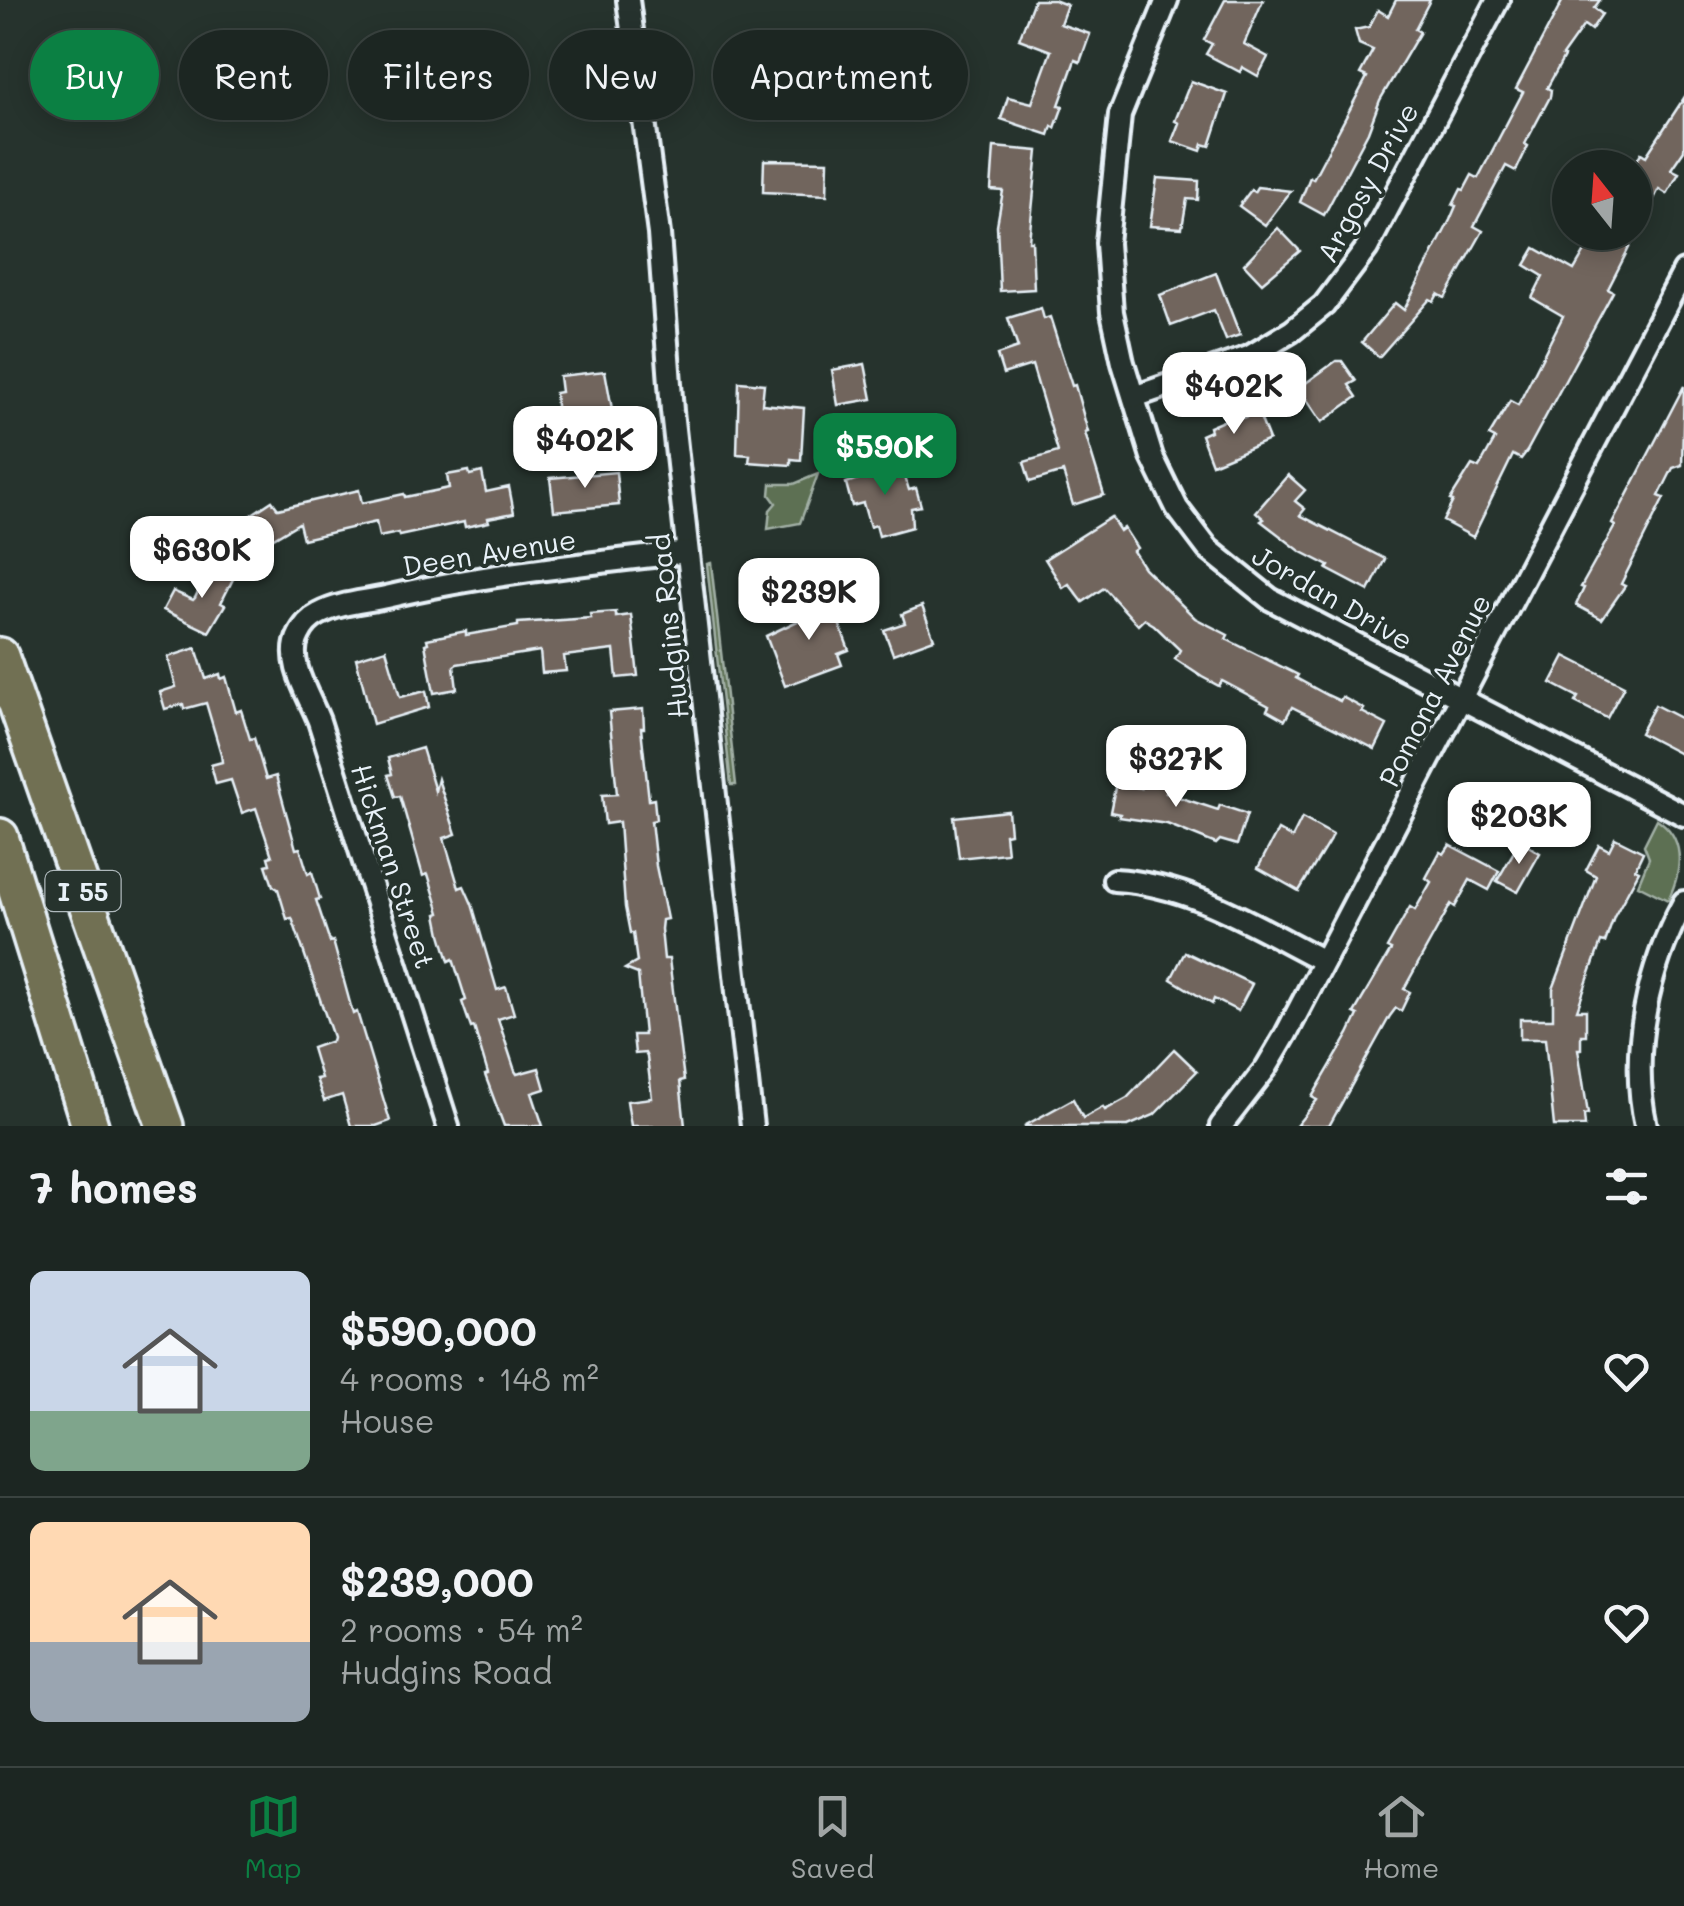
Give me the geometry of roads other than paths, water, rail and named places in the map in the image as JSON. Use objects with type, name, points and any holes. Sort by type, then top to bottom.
[{"type":"highway","name":"I 55","points":[[0,656],[165,1126]]},
{"type":"highway","name":"I 55","points":[[0,837],[90,1126]]},
{"type":"street","name":"Hudgins Road","points":[[628,0],[659,234],[687,552],[752,1126]]},
{"type":"street","name":"Jordan Drive","points":[[1167,0],[1120,115],[1106,243],[1112,312],[1134,397],[1152,457],[1191,529],[1222,563],[1270,600],[1684,815]]},
{"type":"street","name":"Argosy Drive","points":[[1134,397],[1249,357],[1292,331],[1332,296],[1367,248],[1498,0]]},
{"type":"street","name":"Pomona Avenue","points":[[1220,1126],[1266,1068],[1684,271]]},
{"type":"street","name":"Deen Avenue","points":[[305,625],[330,609],[433,586],[687,552]]},
{"type":"street","name":"Hickman Street","points":[[305,625],[294,644],[295,662],[319,721],[448,1126]]},
{"type":"street","points":[[1114,880],[1164,887],[1206,901],[1324,961]]},
{"type":"street","points":[[1646,1126],[1641,1088],[1643,1026],[1655,969],[1684,902]]}]
